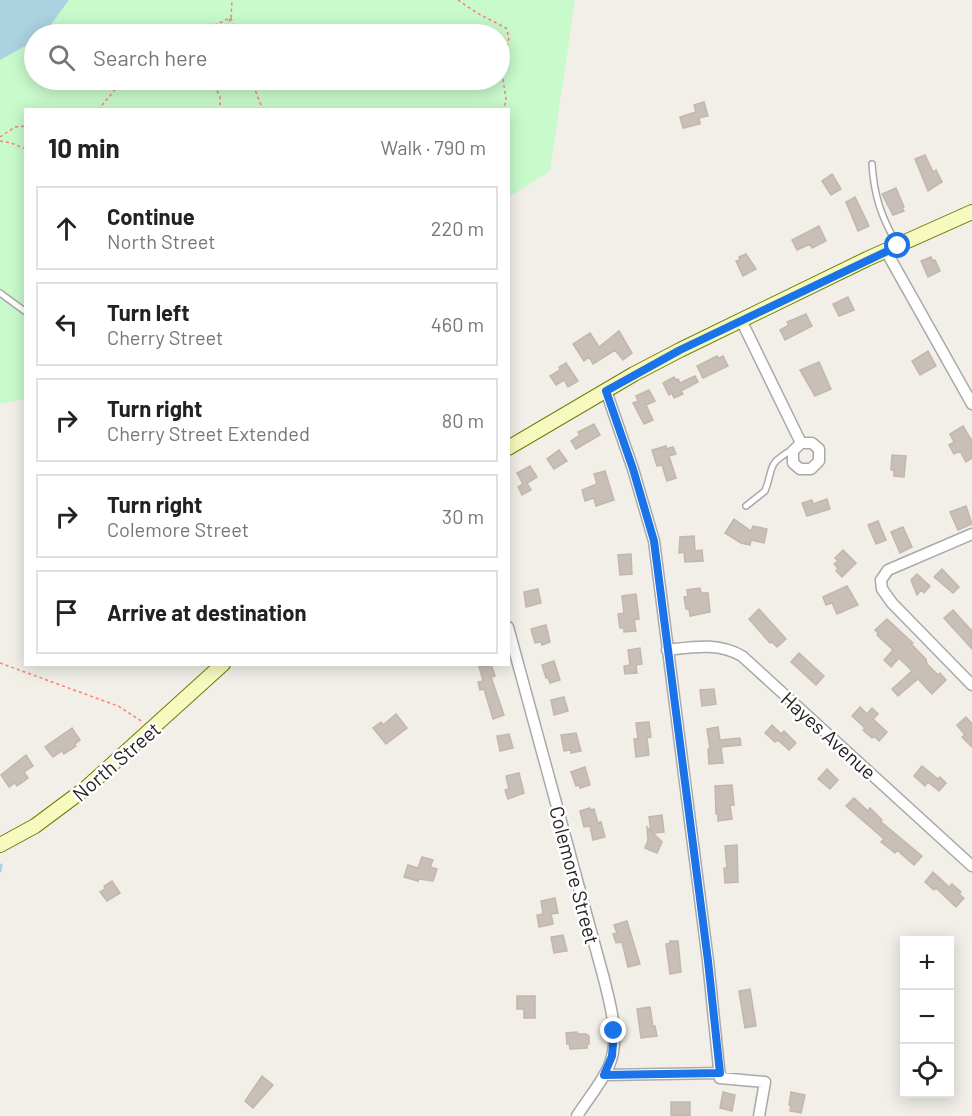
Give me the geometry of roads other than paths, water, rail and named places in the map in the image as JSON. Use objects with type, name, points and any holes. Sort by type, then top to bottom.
[{"type":"main road","points":[[510,447],[655,363],[892,248],[972,212]]},
{"type":"main road","name":"North Street","points":[[0,845],[49,817],[110,768],[221,666]]},
{"type":"street","points":[[892,248],[972,404]]},
{"type":"street","points":[[741,320],[797,446]]},
{"type":"street","points":[[606,391],[651,528],[708,961],[720,1078],[765,1082],[759,1116]]},
{"type":"street","points":[[972,534],[888,570],[881,580],[882,589],[892,603],[972,685]]},
{"type":"street","name":"Colemore Street","points":[[510,634],[614,1023],[611,1061],[577,1116]]},
{"type":"street","name":"Hayes Avenue","points":[[667,650],[711,646],[730,650],[742,656],[972,867]]},
{"type":"street","points":[[604,1075],[720,1073]]},
{"type":"lane","points":[[872,164],[876,199],[888,229],[892,248]]},
{"type":"lane","points":[[0,293],[24,311]]},
{"type":"lane","points":[[746,506],[765,491],[770,470],[776,460],[797,446]]},
{"type":"water","points":[[0,0],[69,0],[51,24],[24,24],[24,47],[0,60]]},
{"type":"waterway","points":[[0,871],[1,865]]}]
